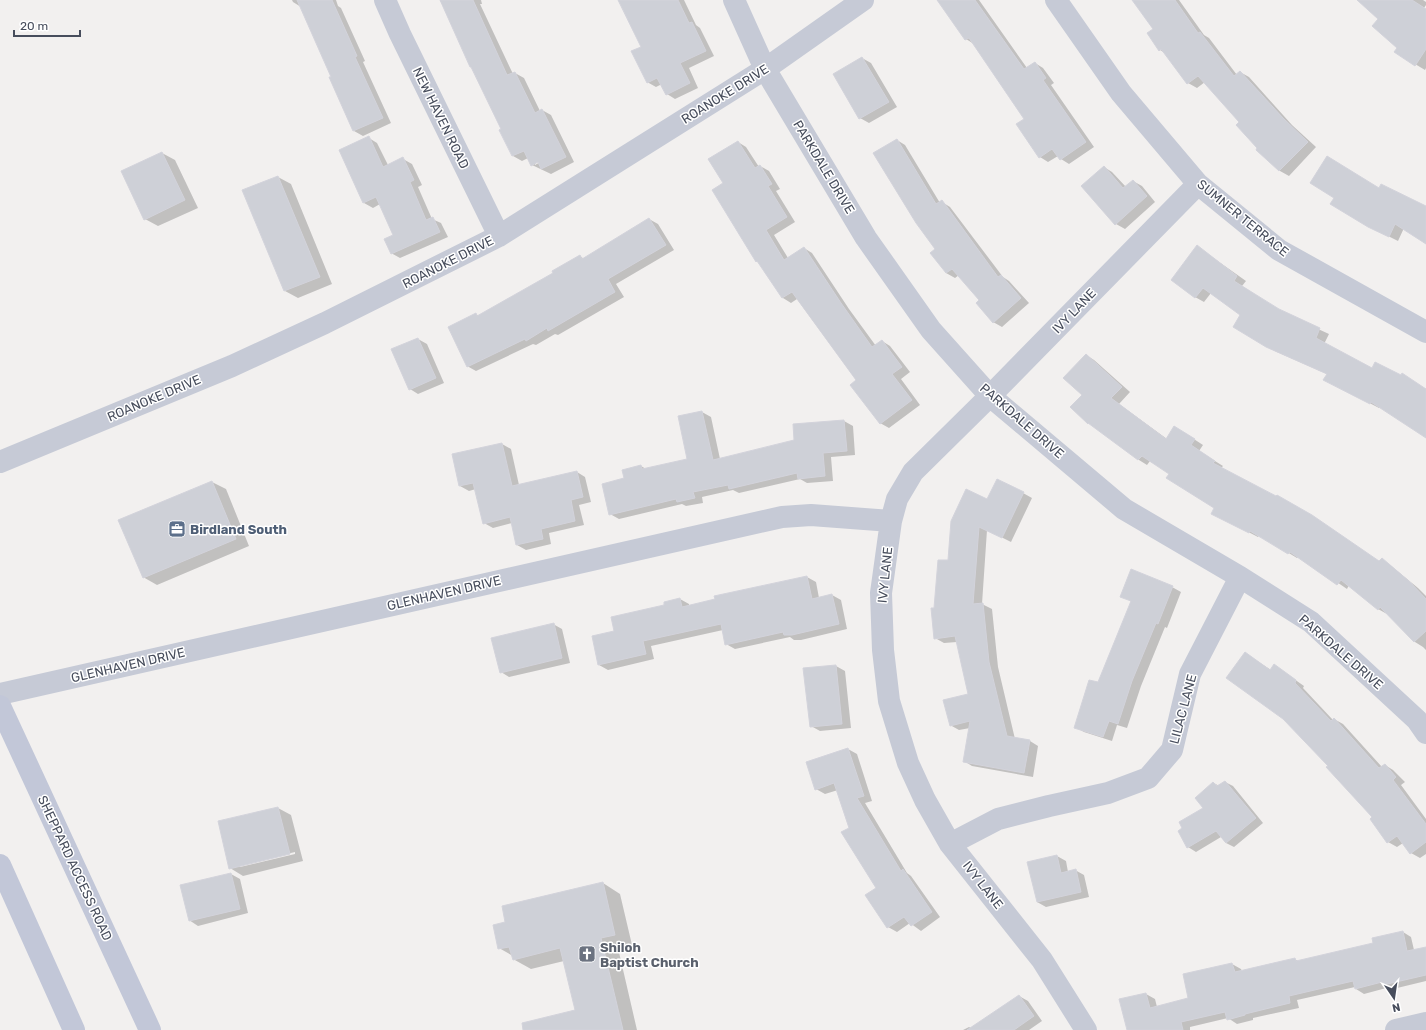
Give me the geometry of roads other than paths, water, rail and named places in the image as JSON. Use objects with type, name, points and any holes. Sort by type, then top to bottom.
[{"type":"main road","name":"SHEPPARD ACCESS ROAD","points":[[0,706],[150,1030]]},
{"type":"main road","points":[[0,865],[74,1030]]},
{"type":"street","name":"NEW HAVEN ROAD","points":[[385,0],[400,34],[499,236]]},
{"type":"street","name":"PARKDALE DRIVE","points":[[734,0],[765,69],[866,238],[931,330],[990,396],[1124,509],[1240,577],[1311,622],[1417,720],[1426,733]]},
{"type":"street","name":"ROANOKE DRIVE","points":[[0,462],[240,362],[325,323],[499,236],[765,69],[863,0]]},
{"type":"street","name":"SUMNER TERRACE","points":[[1056,0],[1122,93],[1198,184],[1279,250],[1426,332]]},
{"type":"street","name":"IVY LANE","points":[[1086,1030],[1042,960],[950,844],[925,800],[908,763],[889,701],[883,650],[881,593],[891,521],[897,499],[913,472],[990,396],[1198,184]]},
{"type":"street","name":"GLENHAVEN DRIVE","points":[[0,694],[782,517],[811,515],[891,521]]},
{"type":"street","name":"LILAC LANE","points":[[950,844],[998,819],[1108,793],[1148,778],[1172,750],[1190,674],[1240,577]]},
{"type":"street","points":[[1396,1030],[1426,1023]]},
{"type":"place","name":"Birdland South","points":[[177,529]]},
{"type":"place","name":"Shiloh Baptist Church","points":[[587,954]]}]
